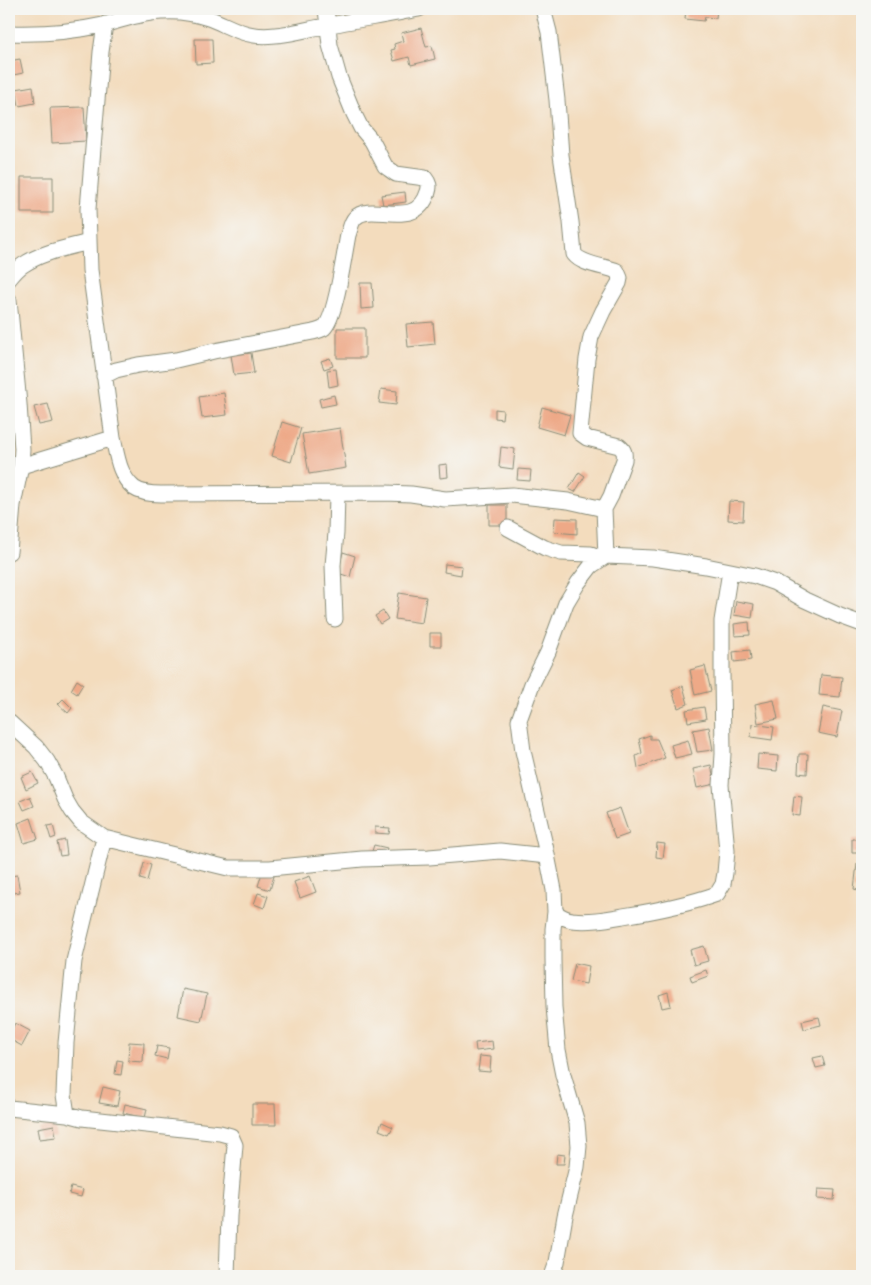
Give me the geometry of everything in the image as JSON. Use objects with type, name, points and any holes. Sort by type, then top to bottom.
[{"type":"street","points":[[104,376],[123,368],[176,360],[323,329],[330,318],[345,249],[352,222],[356,216],[362,213],[411,212],[418,208],[427,195],[430,187],[425,178],[396,174],[389,170],[372,141],[361,128],[339,77],[330,45],[326,9]]},
{"type":"street","points":[[9,33],[58,32],[162,12],[190,13],[209,18],[239,32],[254,35],[279,35],[419,9]]},
{"type":"street","points":[[544,9],[549,32],[561,155],[574,254],[583,261],[617,271],[620,278],[592,337],[587,359],[580,426],[580,433],[587,438],[619,446],[625,454],[611,496],[604,509],[604,557]]},
{"type":"street","points":[[105,24],[91,157],[88,209],[90,270],[113,438],[118,462],[125,478],[135,489],[148,493],[411,494],[446,499],[512,495],[568,501],[604,509]]},
{"type":"street","points":[[9,279],[21,266],[33,258],[89,242]]},
{"type":"street","points":[[9,300],[21,421],[21,466],[13,505],[9,552]]},
{"type":"street","points":[[21,466],[113,438]]},
{"type":"street","points":[[335,619],[333,565],[337,494]]},
{"type":"street","points":[[508,528],[545,548],[561,553],[591,554],[604,557],[653,558],[754,576],[775,583],[805,600],[862,624]]},
{"type":"street","points":[[552,1276],[557,1262],[565,1216],[577,1167],[579,1146],[577,1123],[558,1050],[554,1007],[554,890],[523,751],[519,720],[532,684],[548,652],[566,602],[578,582],[591,566],[604,557]]},
{"type":"street","points":[[555,912],[561,917],[572,920],[599,921],[689,903],[717,894],[723,884],[727,851],[721,785],[723,754],[722,620],[730,571]]},
{"type":"street","points":[[9,722],[36,747],[47,761],[76,817],[104,838],[228,868],[270,868],[362,859],[429,857],[500,851],[547,856]]},
{"type":"street","points":[[67,1114],[64,1095],[66,1043],[74,961],[104,838]]},
{"type":"street","points":[[9,1108],[220,1133],[231,1136],[235,1146],[229,1216],[227,1276]]},
{"type":"building","points":[[686,9],[717,9],[716,18],[705,17],[704,21],[685,19]]},
{"type":"building","points":[[421,28],[426,47],[432,46],[435,59],[411,65],[409,57],[394,61],[391,50],[395,49],[394,44],[403,41],[401,33]]},
{"type":"building","points":[[195,39],[212,39],[213,63],[196,64]]},
{"type":"building","points":[[20,59],[23,73],[9,76],[9,61]]},
{"type":"building","points":[[33,86],[35,103],[19,106],[16,89]]},
{"type":"building","points":[[15,97],[16,107],[9,108],[9,98]]},
{"type":"building","points":[[84,107],[86,141],[52,143],[50,108]]},
{"type":"building","points":[[21,177],[53,177],[53,213],[21,213]]},
{"type":"building","points":[[405,192],[406,202],[383,205],[381,195]]},
{"type":"building","points":[[360,283],[372,283],[374,308],[361,309]]},
{"type":"building","points":[[433,322],[435,344],[408,347],[406,324]]},
{"type":"building","points":[[337,328],[365,328],[365,358],[337,358]]},
{"type":"building","points":[[251,353],[254,373],[234,375],[231,355]]},
{"type":"building","points":[[330,358],[333,366],[324,369],[321,361]]},
{"type":"building","points":[[336,369],[338,385],[329,387],[327,370]]},
{"type":"building","points":[[381,389],[397,391],[396,405],[379,403]]},
{"type":"building","points":[[224,393],[227,415],[202,418],[199,397]]},
{"type":"building","points":[[334,395],[336,404],[321,407],[319,399]]},
{"type":"building","points":[[48,404],[53,422],[39,425],[34,407]]},
{"type":"building","points":[[542,407],[570,415],[564,435],[537,427]]},
{"type":"building","points":[[495,409],[503,410],[502,419],[495,418]]},
{"type":"building","points":[[282,422],[301,428],[291,462],[272,456]]},
{"type":"building","points":[[340,428],[346,468],[309,474],[302,434]]},
{"type":"building","points":[[501,447],[515,449],[513,469],[499,467]]},
{"type":"building","points":[[447,464],[448,477],[440,478],[439,465]]},
{"type":"building","points":[[518,469],[531,470],[530,481],[517,480]]},
{"type":"building","points":[[579,472],[585,476],[575,492],[569,489]]},
{"type":"building","points":[[729,501],[744,502],[743,521],[728,520]]},
{"type":"building","points":[[489,505],[507,505],[507,525],[489,525]]},
{"type":"building","points":[[555,518],[577,519],[577,534],[554,532]]},
{"type":"building","points":[[343,552],[355,556],[350,577],[338,573]]},
{"type":"building","points":[[445,564],[462,566],[461,575],[444,572]]},
{"type":"building","points":[[399,593],[426,597],[422,623],[395,619]]},
{"type":"building","points":[[736,601],[754,604],[752,618],[734,615]]},
{"type":"building","points":[[383,611],[388,619],[380,624],[375,616]]},
{"type":"building","points":[[749,622],[750,635],[735,636],[734,624]]},
{"type":"building","points":[[430,633],[441,633],[441,646],[430,646]]},
{"type":"building","points":[[750,650],[751,660],[734,662],[733,652]]},
{"type":"building","points":[[705,666],[711,691],[695,695],[690,670]]},
{"type":"building","points":[[821,675],[842,677],[840,697],[819,695]]},
{"type":"building","points":[[77,680],[83,684],[77,694],[71,690]]},
{"type":"building","points":[[683,686],[688,704],[678,708],[672,690]]},
{"type":"building","points":[[63,699],[72,708],[68,713],[58,704]]},
{"type":"building","points":[[774,700],[778,719],[758,723],[755,704]]},
{"type":"building","points":[[704,707],[706,719],[688,722],[686,710]]},
{"type":"building","points":[[823,707],[842,711],[837,737],[818,733]]},
{"type":"building","points":[[752,724],[774,727],[772,740],[751,737]]},
{"type":"building","points":[[709,727],[713,750],[697,752],[693,730]]},
{"type":"building","points":[[650,735],[650,739],[657,739],[665,758],[638,768],[636,756],[642,753],[639,739]]},
{"type":"building","points":[[688,740],[692,754],[675,758],[671,745]]},
{"type":"building","points":[[758,754],[778,756],[777,771],[757,769]]},
{"type":"building","points":[[799,754],[808,754],[807,774],[798,773]]},
{"type":"building","points":[[711,765],[715,784],[697,788],[693,769]]},
{"type":"building","points":[[32,772],[38,783],[26,789],[21,777]]},
{"type":"building","points":[[794,796],[802,797],[800,816],[792,815]]},
{"type":"building","points":[[30,797],[34,806],[24,810],[20,801]]},
{"type":"building","points":[[620,808],[629,834],[615,839],[606,813]]},
{"type":"building","points":[[31,818],[38,839],[24,843],[18,823]]},
{"type":"building","points":[[53,825],[56,837],[51,839],[47,826]]},
{"type":"building","points":[[375,827],[390,828],[389,834],[375,833]]},
{"type":"building","points":[[852,839],[862,839],[861,853],[852,853]]},
{"type":"building","points":[[65,840],[67,855],[60,856],[57,842]]},
{"type":"building","points":[[657,843],[665,844],[663,858],[656,857]]},
{"type":"building","points":[[374,845],[387,848],[385,854],[372,851]]},
{"type":"building","points":[[144,863],[151,865],[147,881],[140,879]]},
{"type":"building","points":[[857,864],[862,864],[862,891],[854,889]]},
{"type":"building","points":[[262,873],[274,876],[270,890],[258,886]]},
{"type":"building","points":[[17,875],[20,892],[13,893],[10,876]]},
{"type":"building","points":[[310,876],[316,892],[300,898],[294,882]]},
{"type":"building","points":[[258,893],[268,896],[264,908],[254,904]]},
{"type":"building","points":[[704,946],[708,961],[694,965],[690,950]]},
{"type":"building","points":[[575,963],[589,966],[586,984],[571,981]]},
{"type":"building","points":[[706,970],[708,976],[692,982],[690,976]]},
{"type":"building","points":[[183,989],[207,994],[201,1021],[178,1016]]},
{"type":"building","points":[[668,992],[671,1006],[662,1008],[659,995]]},
{"type":"building","points":[[819,1017],[821,1025],[804,1029],[802,1021]]},
{"type":"building","points":[[15,1023],[30,1031],[22,1046],[9,1039]]},
{"type":"building","points":[[492,1041],[493,1049],[476,1051],[475,1043]]},
{"type":"building","points":[[129,1042],[144,1043],[143,1062],[128,1061]]},
{"type":"building","points":[[157,1046],[169,1048],[167,1059],[155,1056]]},
{"type":"building","points":[[480,1056],[491,1057],[490,1072],[478,1071]]},
{"type":"building","points":[[822,1056],[825,1066],[816,1068],[813,1058]]},
{"type":"building","points":[[117,1060],[123,1061],[121,1075],[115,1074]]},
{"type":"building","points":[[103,1087],[120,1091],[117,1106],[99,1103]]},
{"type":"building","points":[[125,1104],[147,1109],[145,1118],[123,1113]]},
{"type":"building","points":[[252,1104],[275,1104],[276,1125],[252,1125]]},
{"type":"building","points":[[382,1122],[393,1127],[389,1134],[379,1130]]},
{"type":"building","points":[[54,1125],[56,1137],[40,1139],[38,1128]]},
{"type":"building","points":[[557,1154],[565,1155],[564,1164],[556,1164]]},
{"type":"building","points":[[71,1187],[83,1190],[81,1197],[69,1194]]},
{"type":"building","points":[[818,1189],[835,1190],[834,1200],[817,1199]]}]
